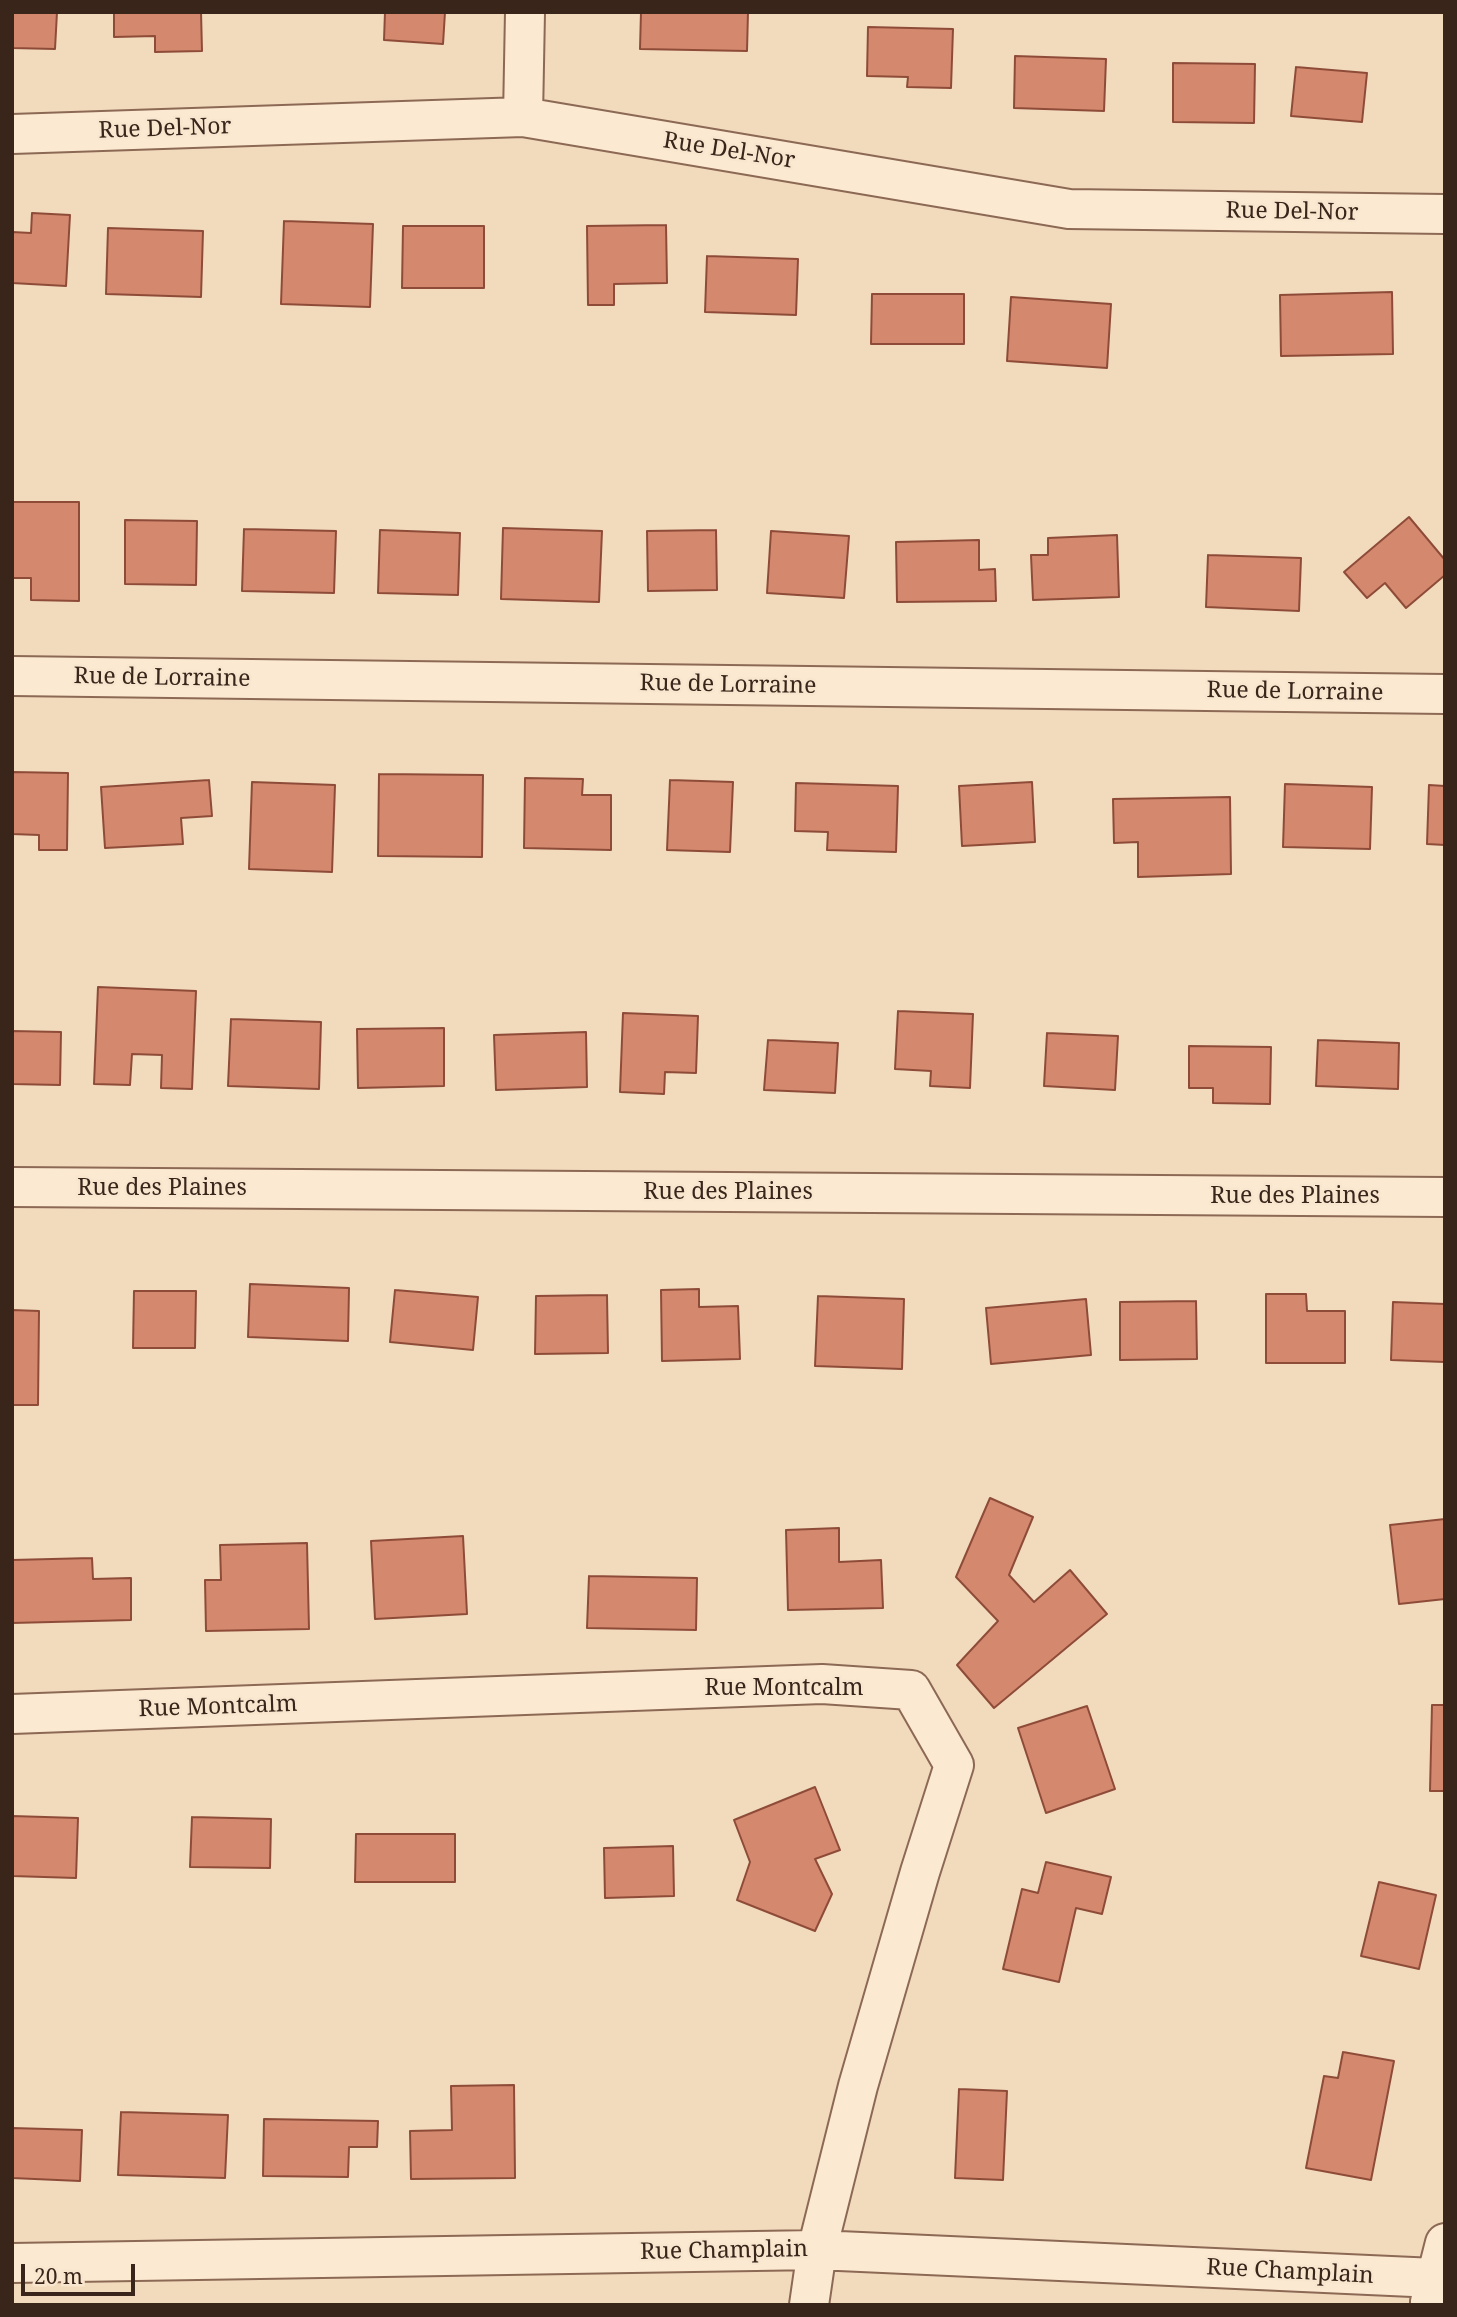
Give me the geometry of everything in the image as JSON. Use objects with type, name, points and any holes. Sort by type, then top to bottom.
[{"type":"street","points":[[523,117],[525,12]]},
{"type":"street","name":"Rue Del-Nor","points":[[12,134],[523,117],[1069,209],[1445,214]]},
{"type":"street","name":"Rue de Lorraine","points":[[12,676],[1445,694]]},
{"type":"street","name":"Rue des Plaines","points":[[12,1187],[1445,1197]]},
{"type":"street","name":"Rue Montcalm","points":[[12,1714],[822,1684],[911,1690],[954,1765],[858,2086],[817,2250],[809,2305]]},
{"type":"street","name":"Rue Champlain","points":[[12,2263],[817,2250],[1437,2275]]},
{"type":"building","points":[[12,12],[57,12],[55,49],[12,48]]},
{"type":"building","points":[[114,12],[201,12],[202,51],[155,52],[155,36],[114,37]]},
{"type":"building","points":[[385,12],[445,12],[443,44],[384,40]]},
{"type":"building","points":[[641,12],[748,12],[747,51],[640,49]]},
{"type":"building","points":[[868,27],[953,29],[951,88],[907,87],[908,77],[867,76]]},
{"type":"building","points":[[1015,56],[1106,59],[1104,111],[1014,108]]},
{"type":"building","points":[[1173,63],[1255,64],[1254,123],[1173,122]]},
{"type":"building","points":[[1296,67],[1367,73],[1362,122],[1291,116]]},
{"type":"building","points":[[32,213],[70,215],[66,286],[12,283],[12,232],[31,233]]},
{"type":"building","points":[[284,221],[373,224],[370,307],[281,304]]},
{"type":"building","points":[[666,225],[667,283],[614,284],[614,305],[588,305],[587,226]]},
{"type":"building","points":[[403,226],[484,226],[484,288],[402,288]]},
{"type":"building","points":[[108,228],[203,231],[201,297],[106,294]]},
{"type":"building","points":[[707,256],[798,259],[796,315],[705,312]]},
{"type":"building","points":[[1392,292],[1393,354],[1281,356],[1280,295]]},
{"type":"building","points":[[872,294],[964,294],[964,344],[871,344]]},
{"type":"building","points":[[1011,297],[1111,304],[1107,368],[1007,361]]},
{"type":"building","points":[[12,502],[79,502],[79,601],[31,600],[31,578],[12,578]]},
{"type":"building","points":[[1409,517],[1445,560],[1445,575],[1406,608],[1385,583],[1367,598],[1344,572]]},
{"type":"building","points":[[125,520],[197,521],[196,585],[125,584]]},
{"type":"building","points":[[503,528],[602,531],[599,602],[501,599]]},
{"type":"building","points":[[244,529],[336,531],[334,593],[242,591]]},
{"type":"building","points":[[380,530],[460,533],[458,595],[378,593]]},
{"type":"building","points":[[716,530],[717,590],[648,591],[647,531]]},
{"type":"building","points":[[771,531],[849,536],[844,598],[767,593]]},
{"type":"building","points":[[1117,535],[1119,597],[1033,600],[1031,555],[1048,555],[1048,538]]},
{"type":"building","points":[[979,540],[979,570],[995,569],[996,601],[897,602],[896,542]]},
{"type":"building","points":[[1208,555],[1301,558],[1299,611],[1206,607]]},
{"type":"building","points":[[12,772],[68,773],[67,850],[39,850],[39,835],[12,834]]},
{"type":"building","points":[[379,774],[483,775],[482,857],[378,856]]},
{"type":"building","points":[[525,778],[583,779],[582,795],[611,795],[611,850],[524,848]]},
{"type":"building","points":[[209,780],[212,816],[181,818],[183,844],[105,848],[101,787]]},
{"type":"building","points":[[670,780],[733,782],[730,852],[667,850]]},
{"type":"building","points":[[252,782],[335,785],[332,872],[249,869]]},
{"type":"building","points":[[1032,782],[1035,842],[962,846],[959,786]]},
{"type":"building","points":[[796,783],[898,786],[896,852],[827,850],[828,832],[795,831]]},
{"type":"building","points":[[1285,784],[1372,787],[1370,849],[1283,847]]},
{"type":"building","points":[[1429,785],[1445,786],[1445,845],[1427,844]]},
{"type":"building","points":[[1230,797],[1231,874],[1138,877],[1138,842],[1114,843],[1113,799]]},
{"type":"building","points":[[98,987],[196,991],[192,1089],[161,1088],[162,1055],[132,1054],[130,1085],[94,1084]]},
{"type":"building","points":[[898,1011],[973,1014],[970,1088],[930,1086],[931,1071],[895,1069]]},
{"type":"building","points":[[623,1013],[698,1016],[696,1073],[665,1072],[664,1094],[620,1092]]},
{"type":"building","points":[[231,1019],[321,1022],[319,1089],[228,1086]]},
{"type":"building","points":[[444,1028],[444,1086],[358,1088],[357,1029]]},
{"type":"building","points":[[12,1031],[61,1032],[60,1085],[12,1084]]},
{"type":"building","points":[[586,1032],[587,1087],[496,1090],[494,1035]]},
{"type":"building","points":[[1047,1033],[1118,1036],[1115,1090],[1044,1086]]},
{"type":"building","points":[[768,1040],[838,1043],[835,1093],[764,1090]]},
{"type":"building","points":[[1318,1040],[1399,1043],[1398,1089],[1316,1086]]},
{"type":"building","points":[[1189,1046],[1271,1047],[1270,1104],[1213,1103],[1213,1088],[1189,1088]]},
{"type":"building","points":[[250,1284],[349,1288],[348,1341],[248,1337]]},
{"type":"building","points":[[699,1289],[699,1307],[738,1306],[740,1359],[662,1361],[661,1290]]},
{"type":"building","points":[[395,1290],[478,1297],[473,1350],[390,1342]]},
{"type":"building","points":[[134,1291],[196,1291],[195,1348],[133,1348]]},
{"type":"building","points":[[1266,1294],[1306,1294],[1307,1311],[1345,1311],[1345,1363],[1266,1363]]},
{"type":"building","points":[[607,1295],[608,1353],[535,1354],[536,1296]]},
{"type":"building","points":[[818,1296],[904,1299],[902,1369],[815,1366]]},
{"type":"building","points":[[1086,1299],[1091,1355],[991,1364],[986,1308]]},
{"type":"building","points":[[1196,1301],[1197,1359],[1120,1360],[1120,1302]]},
{"type":"building","points":[[1393,1302],[1445,1304],[1445,1362],[1391,1360]]},
{"type":"building","points":[[12,1310],[39,1311],[38,1405],[12,1405]]},
{"type":"building","points":[[990,1498],[1033,1517],[1009,1575],[1034,1602],[1070,1570],[1107,1614],[994,1708],[957,1665],[998,1621],[956,1577]]},
{"type":"building","points":[[1445,1519],[1445,1599],[1399,1604],[1390,1525]]},
{"type":"building","points":[[839,1528],[839,1562],[881,1560],[883,1608],[788,1610],[786,1530]]},
{"type":"building","points":[[463,1536],[467,1614],[375,1619],[371,1541]]},
{"type":"building","points":[[307,1543],[309,1629],[206,1631],[205,1580],[221,1580],[220,1545]]},
{"type":"building","points":[[92,1558],[93,1579],[131,1578],[131,1620],[12,1623],[12,1560]]},
{"type":"building","points":[[589,1576],[697,1578],[696,1630],[587,1628]]},
{"type":"building","points":[[1432,1705],[1445,1705],[1445,1791],[1430,1791]]},
{"type":"building","points":[[1087,1706],[1115,1789],[1046,1813],[1018,1728]]},
{"type":"building","points":[[815,1787],[840,1850],[815,1859],[832,1894],[815,1931],[737,1900],[750,1862],[734,1820]]},
{"type":"building","points":[[12,1816],[78,1818],[76,1878],[12,1876]]},
{"type":"building","points":[[192,1817],[271,1819],[270,1868],[190,1867]]},
{"type":"building","points":[[356,1834],[455,1834],[455,1882],[355,1882]]},
{"type":"building","points":[[673,1846],[674,1896],[605,1898],[604,1848]]},
{"type":"building","points":[[1046,1862],[1111,1877],[1102,1914],[1076,1908],[1059,1982],[1003,1969],[1022,1889],[1038,1893]]},
{"type":"building","points":[[1379,1882],[1436,1895],[1419,1969],[1361,1956]]},
{"type":"building","points":[[1343,2052],[1394,2061],[1371,2180],[1306,2168],[1324,2076],[1338,2078]]},
{"type":"building","points":[[514,2085],[515,2178],[411,2179],[410,2131],[452,2130],[451,2086]]},
{"type":"building","points":[[959,2089],[1007,2091],[1003,2180],[955,2178]]},
{"type":"building","points":[[121,2112],[228,2115],[225,2178],[118,2175]]},
{"type":"building","points":[[264,2119],[378,2121],[377,2147],[349,2147],[348,2177],[263,2176]]},
{"type":"building","points":[[12,2128],[82,2130],[80,2181],[12,2178]]}]
